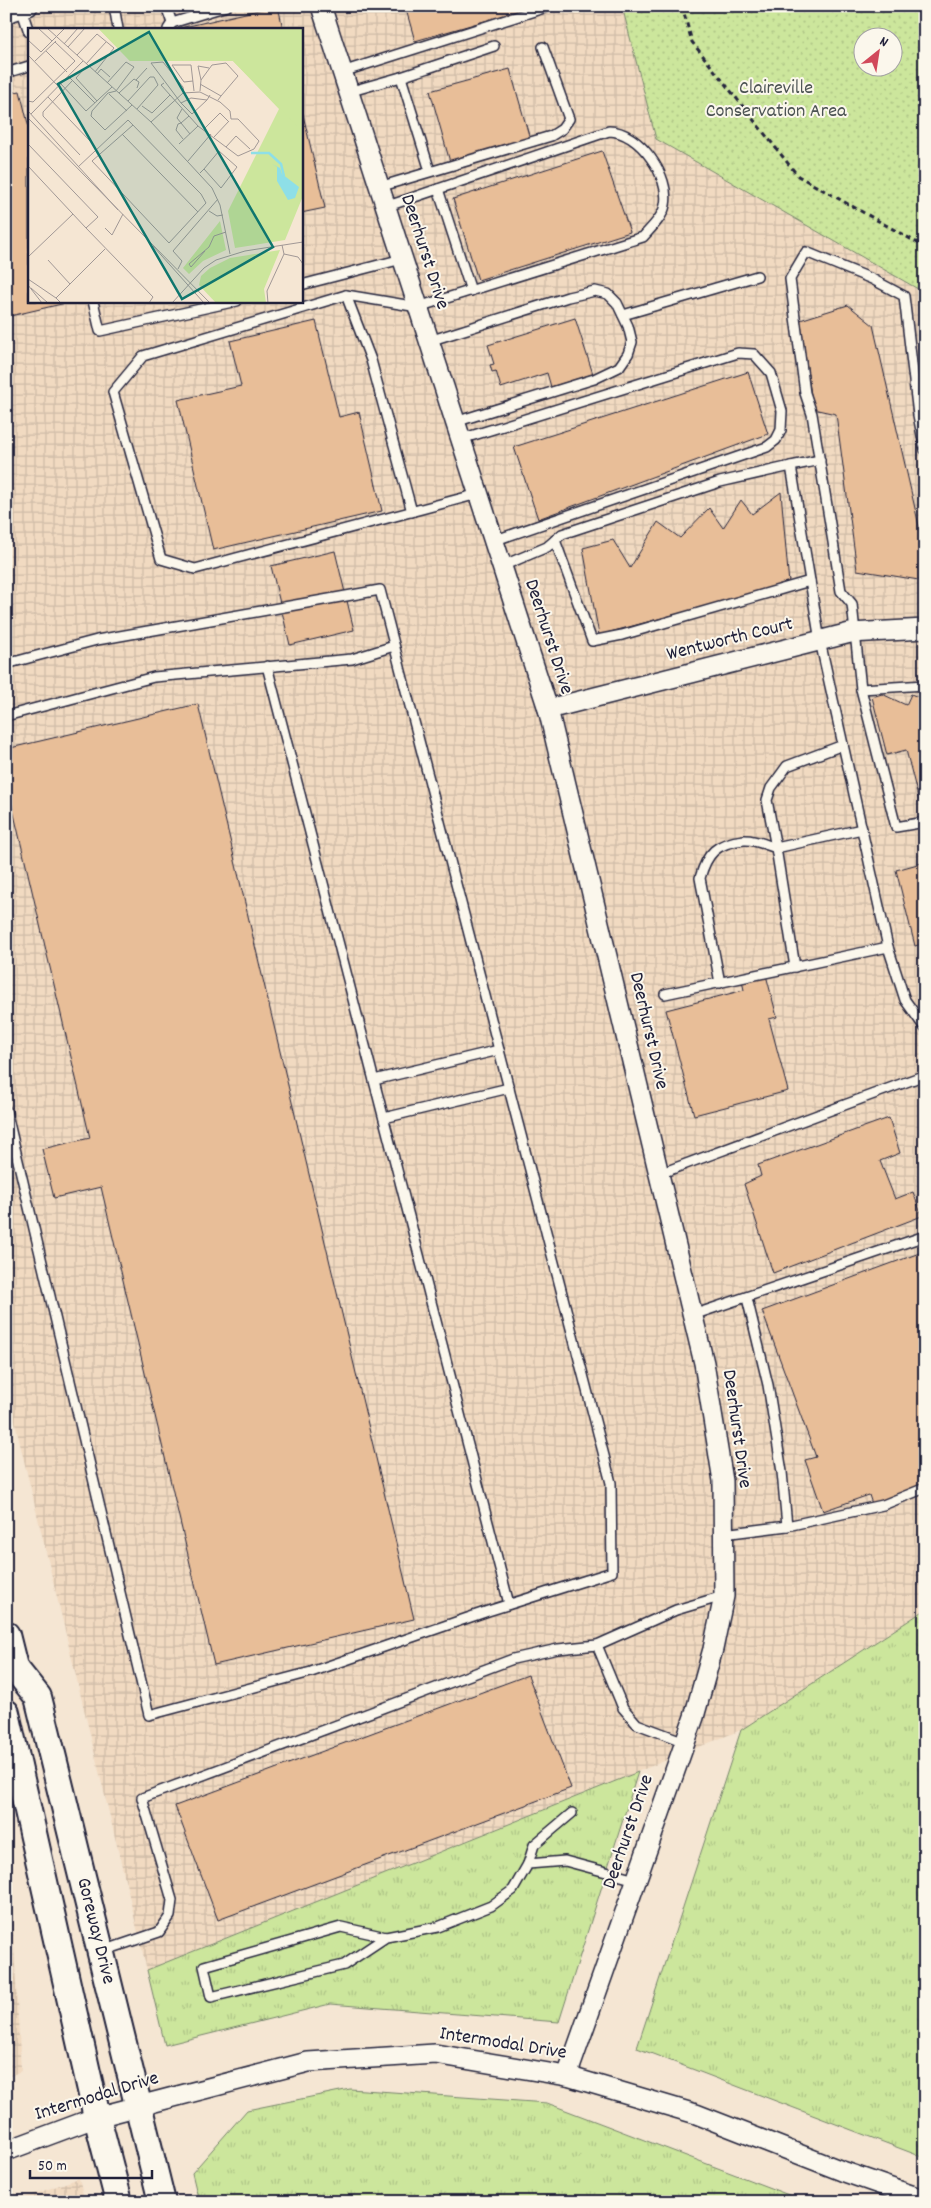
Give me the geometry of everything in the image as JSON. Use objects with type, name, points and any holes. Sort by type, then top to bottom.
[{"type":"main road","name":"Goreway Drive","points":[[6,1635],[14,1667],[38,1697],[162,2202]]},
{"type":"main road","name":"Goreway Drive","points":[[6,1702],[14,1667]]},
{"type":"main road","name":"Goreway Drive","points":[[6,1713],[97,2117],[119,2202]]},
{"type":"street","name":"Deerhurst Drive","points":[[321,6],[548,709],[694,1315],[704,1363],[723,1481],[724,1596],[713,1649],[685,1742],[567,2076]]},
{"type":"street","name":"Wentworth Court","points":[[548,709],[855,633],[925,628]]},
{"type":"street","name":"Intermodal Drive","points":[[6,2150],[97,2117],[308,2062],[435,2054],[567,2076],[696,2114],[842,2171],[925,2200]]},
{"type":"lane","points":[[114,6],[118,28]]},
{"type":"lane","points":[[166,6],[170,26],[227,6]]},
{"type":"lane","points":[[342,72],[550,6]]},
{"type":"lane","points":[[19,9],[28,30]]},
{"type":"lane","points":[[348,92],[401,77],[494,46]]},
{"type":"lane","points":[[379,187],[551,136],[562,129],[569,119],[544,47]]},
{"type":"lane","points":[[6,73],[28,66]]},
{"type":"lane","points":[[401,77],[430,171]]},
{"type":"lane","points":[[385,207],[609,132],[618,131],[640,144],[663,178],[666,205],[656,223],[643,237],[418,307],[346,295],[144,356],[113,392],[161,559],[195,569],[478,494]]},
{"type":"lane","points":[[438,189],[471,291]]},
{"type":"lane","points":[[925,450],[918,415],[904,296],[872,279],[806,252],[790,279],[805,393],[812,414],[841,591],[852,604],[861,689],[896,826],[925,822]]},
{"type":"lane","points":[[302,285],[402,259]]},
{"type":"lane","points":[[623,315],[757,276]]},
{"type":"lane","points":[[429,341],[568,297],[594,291],[608,294],[618,303],[632,342],[628,354],[619,367],[458,430]]},
{"type":"lane","points":[[346,295],[371,360],[412,512]]},
{"type":"lane","points":[[93,302],[100,331],[202,306],[225,303]]},
{"type":"lane","points":[[458,430],[738,353],[754,354],[771,373],[782,411],[781,430],[776,440],[767,447],[493,541]]},
{"type":"lane","points":[[502,566],[547,547],[562,534],[720,482],[820,460]]},
{"type":"lane","points":[[791,466],[820,641],[888,947],[905,1000],[925,1028]]},
{"type":"lane","points":[[555,540],[592,641],[622,635],[810,581]]},
{"type":"lane","points":[[6,664],[97,640],[380,590],[611,1483],[612,1572],[509,1604],[311,1672],[149,1715],[6,1110]]},
{"type":"lane","points":[[6,716],[154,677],[352,659],[394,646]]},
{"type":"lane","points":[[267,666],[509,1604]]},
{"type":"lane","points":[[861,689],[925,685]]},
{"type":"lane","points":[[795,967],[767,800],[771,788],[788,766],[843,745]]},
{"type":"lane","points":[[720,983],[700,878],[705,862],[714,848],[746,840],[776,848],[862,829]]},
{"type":"lane","points":[[665,994],[888,947]]},
{"type":"lane","points":[[374,1080],[499,1050]]},
{"type":"lane","points":[[659,1174],[925,1076]]},
{"type":"lane","points":[[384,1118],[509,1088]]},
{"type":"lane","points":[[694,1315],[925,1236]]},
{"type":"lane","points":[[747,1298],[768,1385],[782,1472],[787,1526]]},
{"type":"lane","points":[[724,1534],[787,1526],[883,1505],[925,1488]]},
{"type":"lane","points":[[101,1952],[159,1932],[170,1916],[172,1900],[142,1798],[513,1659],[558,1649],[597,1645],[676,1610],[724,1596]]},
{"type":"lane","points":[[597,1645],[623,1708],[637,1724],[685,1742]]},
{"type":"lane","points":[[386,1937],[344,1965],[211,1996],[204,1966],[341,1926],[386,1937],[438,1928],[491,1906],[513,1890],[528,1864],[534,1845],[572,1813]]},
{"type":"lane","points":[[528,1864],[565,1861],[636,1880]]},
{"type":"path","points":[[682,6],[692,42],[798,176],[925,247]]},
{"type":"shaded area","points":[[6,6],[622,6],[656,139],[925,293],[925,1610],[741,1730],[147,1970],[6,1386]]},
{"type":"shaded area","points":[[6,1871],[11,1894],[21,2071],[6,2078]]},
{"type":"shaded area","points":[[79,2178],[85,2202],[13,2202]]},
{"type":"green space","name":"Claireville Conservation Area","points":[[622,6],[925,6],[925,293],[656,139]]},
{"type":"green space","points":[[925,1610],[925,2158],[637,2048],[741,1730]]},
{"type":"green space","points":[[638,1772],[559,2022],[330,2004],[165,2045],[147,1970]]},
{"type":"green space","points":[[350,2089],[547,2103],[807,2202],[199,2202],[192,2173],[247,2110]]},
{"type":"building","points":[[278,6],[283,28],[180,28]]},
{"type":"building","points":[[405,6],[537,6],[415,41]]},
{"type":"building","points":[[510,69],[530,139],[450,162],[430,91]]},
{"type":"building","points":[[20,91],[28,124],[28,302],[70,302],[6,317],[6,94]]},
{"type":"building","points":[[302,110],[325,208],[302,213]]},
{"type":"building","points":[[602,151],[630,232],[478,280],[453,199]]},
{"type":"building","points":[[848,305],[873,325],[925,552],[925,581],[857,570],[836,414],[813,409],[800,320]]},
{"type":"building","points":[[575,318],[593,374],[551,387],[547,373],[501,388],[496,371],[492,372],[490,365],[494,364],[488,345]]},
{"type":"building","points":[[316,321],[339,417],[359,412],[382,511],[213,550],[178,400],[241,386],[230,341]]},
{"type":"building","points":[[748,372],[768,434],[538,519],[514,447]]},
{"type":"building","points":[[781,492],[789,584],[599,635],[583,548],[613,540],[630,568],[658,522],[680,538],[709,508],[723,528],[741,500],[752,514]]},
{"type":"building","points":[[335,551],[354,630],[290,645],[271,566]]},
{"type":"building","points":[[882,694],[906,705],[911,694],[925,700],[925,799],[919,801],[906,750],[887,755],[872,697]]},
{"type":"building","points":[[198,704],[414,1619],[214,1665],[101,1187],[54,1198],[42,1149],[90,1138],[6,780],[6,749]]},
{"type":"building","points":[[925,862],[925,943],[915,946],[896,870]]},
{"type":"building","points":[[766,975],[777,1017],[769,1019],[788,1091],[694,1115],[666,1010],[744,990],[742,981]]},
{"type":"building","points":[[889,1118],[900,1153],[880,1161],[895,1199],[913,1192],[922,1216],[773,1273],[744,1184],[761,1176],[758,1165]]},
{"type":"building","points":[[925,1251],[925,1485],[872,1504],[869,1495],[823,1511],[805,1460],[816,1457],[762,1311]]},
{"type":"building","points":[[528,1675],[571,1788],[218,1920],[175,1806]]}]
